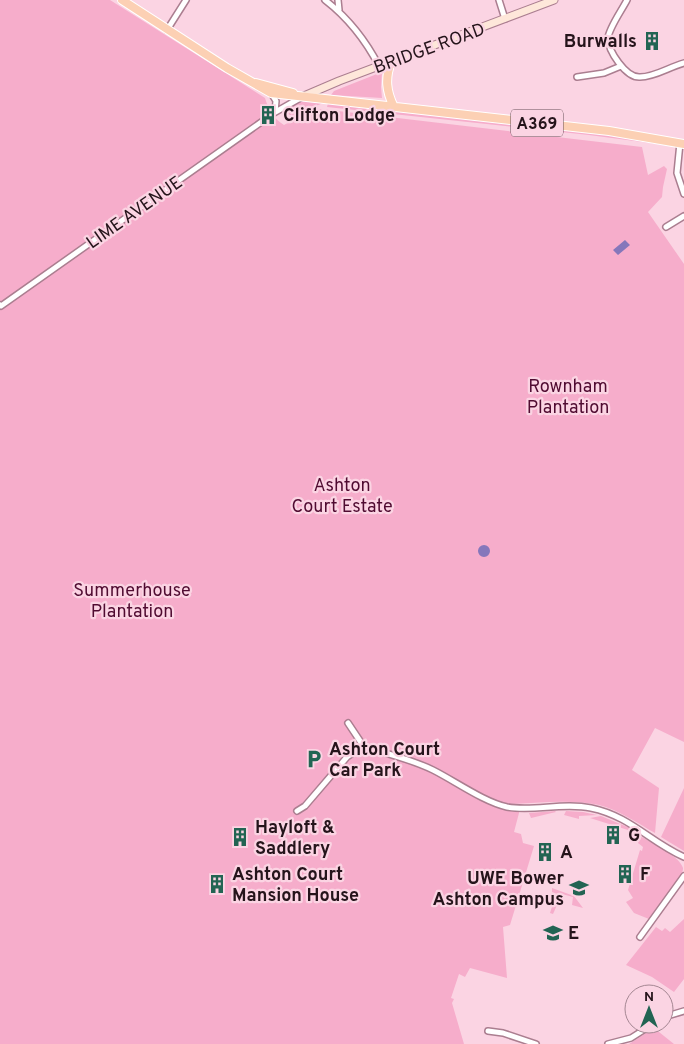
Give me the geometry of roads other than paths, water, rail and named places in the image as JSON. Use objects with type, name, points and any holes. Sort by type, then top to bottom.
[{"type":"main road","name":"A369","points":[[122,0],[227,68],[271,93],[609,131],[682,143]]},
{"type":"main road","name":"BRIDGE ROAD","points":[[301,96],[554,0]]},
{"type":"main road","points":[[391,62],[387,86],[388,95],[394,107]]},
{"type":"main road","name":"A369","points":[[252,82],[301,96]]},
{"type":"street","points":[[167,30],[186,0]]},
{"type":"street","points":[[325,0],[339,10],[371,51],[379,66]]},
{"type":"street","points":[[338,0],[339,10]]},
{"type":"street","points":[[499,0],[505,19]]},
{"type":"street","points":[[627,0],[610,31],[608,39],[620,66],[628,74],[639,78],[684,63]]},
{"type":"street","points":[[576,77],[604,73],[620,66]]},
{"type":"street","points":[[271,93],[276,101],[273,113],[301,96]]},
{"type":"street","name":"LIME AVENUE","points":[[0,306],[267,118]]},
{"type":"street","points":[[682,143],[677,173],[684,194]]},
{"type":"street","points":[[666,228],[684,216]]},
{"type":"street","points":[[348,723],[362,744],[368,748],[431,769],[493,802],[507,807],[576,806],[608,812],[630,822],[684,857]]},
{"type":"street","points":[[297,811],[305,806],[347,757],[361,748],[368,748]]},
{"type":"street","points":[[640,936],[684,876]]},
{"type":"street","points":[[488,1031],[503,1033],[536,1044]]},
{"type":"street","points":[[608,1044],[631,1038],[637,1034]]},
{"type":"place","name":"Burwalls","points":[[652,41]]},
{"type":"place","name":"Clifton Lodge","points":[[268,115]]},
{"type":"place","name":"Ashton Court Car Park","points":[[314,759]]},
{"type":"place","name":"G","points":[[613,835]]},
{"type":"place","name":"Hayloft & Saddlery","points":[[240,837]]},
{"type":"place","name":"A","points":[[545,852]]},
{"type":"place","name":"F","points":[[625,874]]},
{"type":"place","name":"Ashton Court Mansion House","points":[[217,884]]},
{"type":"place","name":"UWE Bower Ashton Campus","points":[[579,888]]},
{"type":"place","name":"E","points":[[553,933]]},
{"type":"park label","name":"Rownham Plantation","points":[[568,396]]},
{"type":"park label","name":"Ashton Court Estate","points":[[342,495]]},
{"type":"park label","name":"Summerhouse Plantation","points":[[132,600]]}]
